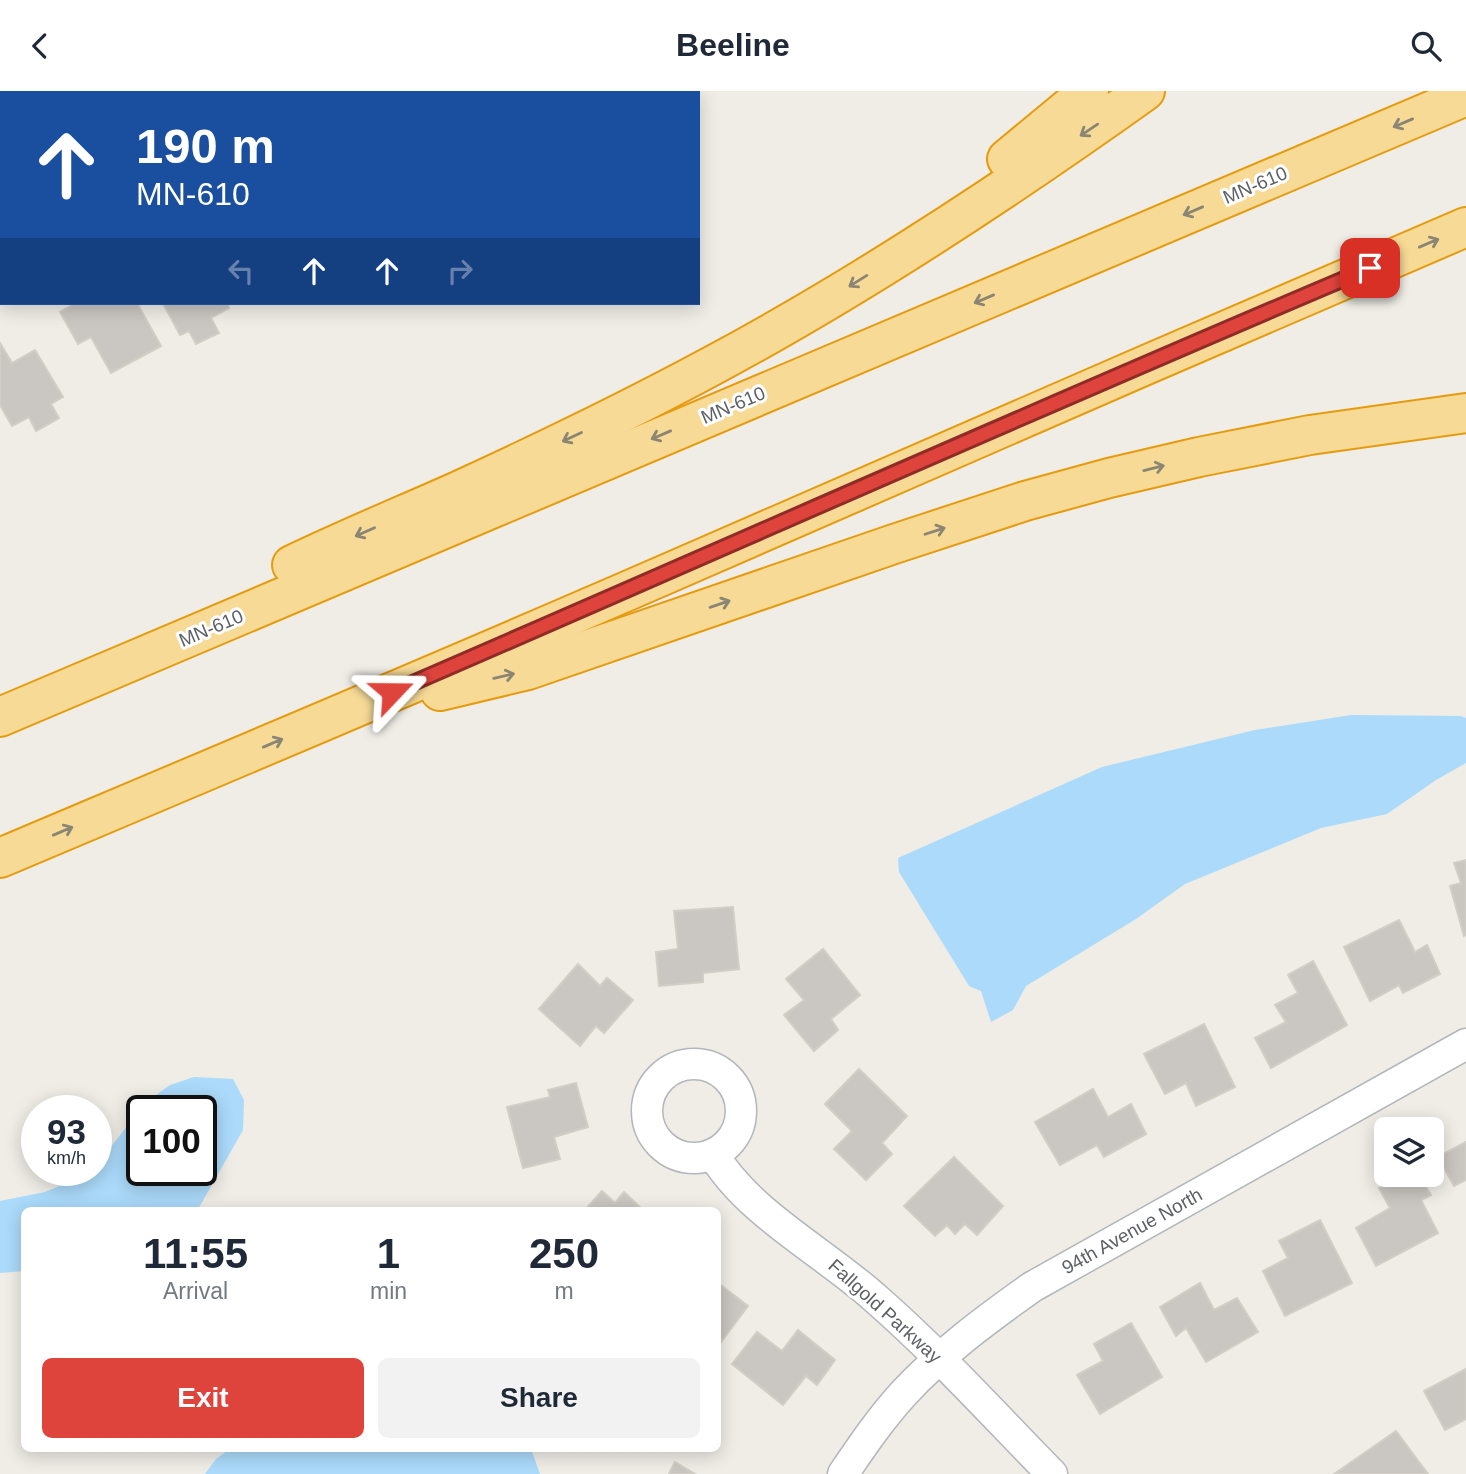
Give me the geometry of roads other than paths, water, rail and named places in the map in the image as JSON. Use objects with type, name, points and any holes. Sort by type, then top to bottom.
[{"type":"highway","points":[[896,258],[1089,91]]},
{"type":"highway","points":[[0,705],[309,557],[606,421],[709,367],[896,258],[1145,91]]},
{"type":"highway","name":"MN-610","points":[[0,717],[1466,96]]},
{"type":"highway","points":[[0,858],[693,563],[1141,365],[1466,227]]},
{"type":"highway","points":[[342,714],[528,670],[1026,501],[1199,457],[1310,435],[1466,413]]},
{"type":"street","name":"94th Avenue North","points":[[843,1474],[865,1441],[904,1393],[984,1321],[1032,1287],[1466,1044]]},
{"type":"street","name":"Fallgold Parkway","points":[[712,1154],[734,1184],[760,1207],[875,1297],[1052,1474]]},
{"type":"water","points":[[1351,715],[1466,718],[1466,763],[1387,814],[1321,828],[1185,884],[1136,919],[1026,986],[1013,1010],[991,1022],[981,991],[969,986],[899,872],[898,858],[1102,767],[1255,730]]},
{"type":"water","points":[[194,1077],[233,1079],[244,1100],[243,1130],[217,1176],[217,1095],[156,1095],[170,1085]]},
{"type":"water","points":[[126,1127],[126,1186],[211,1186],[199,1207],[21,1207],[21,1271],[0,1273],[0,1201],[45,1192],[60,1186],[112,1186],[112,1145]]},
{"type":"water","points":[[226,1452],[532,1452],[540,1474],[205,1474],[216,1459]]}]
